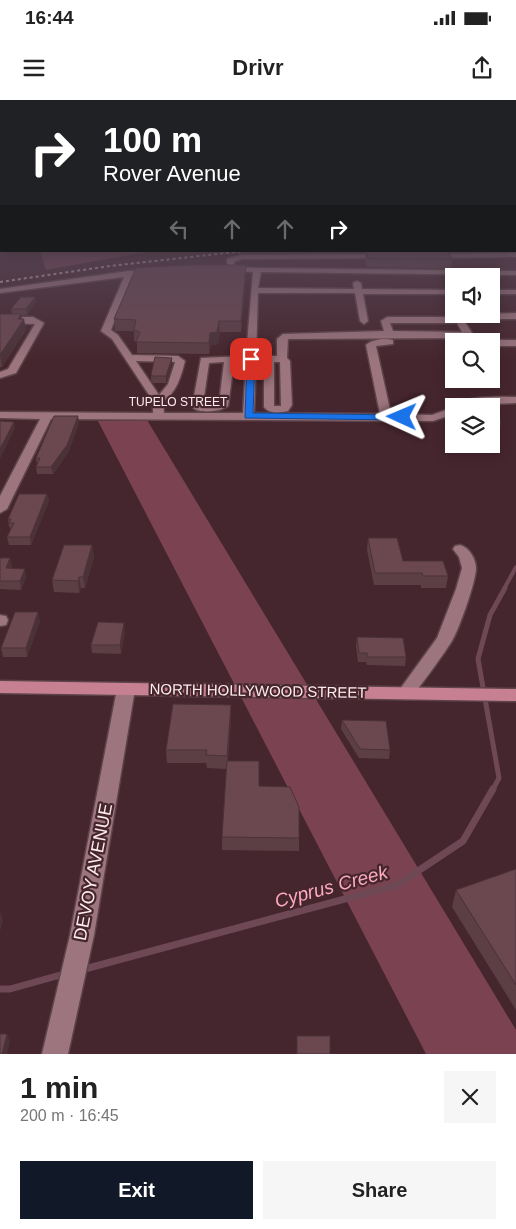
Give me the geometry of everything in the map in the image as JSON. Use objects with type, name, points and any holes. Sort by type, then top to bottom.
[{"type":"main road","name":"NORTH HOLLYWOOD STREET","points":[[0,687],[516,695]]},
{"type":"street","points":[[0,292],[125,274]]},
{"type":"street","points":[[129,274],[106,332],[115,337],[159,408]]},
{"type":"street","points":[[248,416],[256,274]]},
{"type":"street","points":[[356,274],[364,321]]},
{"type":"street","points":[[254,290],[445,292]]},
{"type":"street","points":[[500,292],[516,292]]},
{"type":"street","points":[[500,300],[516,300]]},
{"type":"street","points":[[500,316],[516,316]]},
{"type":"street","points":[[0,320],[33,320],[40,322],[39,327],[12,371],[0,375]]},
{"type":"street","points":[[390,334],[385,321],[445,320]]},
{"type":"street","points":[[282,359],[282,339],[290,335],[390,334],[461,336],[467,333],[462,323]]},
{"type":"street","points":[[386,417],[371,344],[379,342],[445,343]]},
{"type":"street","points":[[500,343],[516,343]]},
{"type":"street","points":[[128,358],[174,358],[180,361],[173,387],[159,408]]},
{"type":"street","points":[[159,408],[219,408],[224,404],[229,359]]},
{"type":"street","points":[[196,407],[204,360],[229,359],[269,359],[282,359],[286,361],[286,408],[270,408],[269,359]]},
{"type":"street","points":[[249,395],[269,395]]},
{"type":"street","points":[[500,400],[516,400]]},
{"type":"street","name":"TUPELO STREET","points":[[0,415],[47,416],[159,408],[248,416],[433,418],[445,413]]},
{"type":"street","points":[[0,510],[47,416]]},
{"type":"street","points":[[406,693],[445,639],[464,589],[469,568],[466,557],[460,549]]},
{"type":"street","name":"DEVOY AVENUE","points":[[55,1054],[82,935],[126,689]]},
{"type":"shaded area","points":[[147,420],[516,1030],[516,1054],[426,1054],[98,421]]},
{"type":"building","points":[[134,274],[245,274],[241,321],[219,321],[217,332],[210,333],[209,343],[136,342],[140,332],[134,330],[136,320],[114,319]]},
{"type":"building","points":[[21,297],[35,297],[26,309],[11,309]]},
{"type":"building","points":[[0,314],[21,314],[18,319],[24,319],[0,355]]},
{"type":"building","points":[[155,357],[172,358],[166,376],[152,376]]},
{"type":"building","points":[[54,416],[78,416],[67,445],[51,467],[36,467],[40,458],[36,458]]},
{"type":"building","points":[[0,421],[14,422],[0,449]]},
{"type":"building","points":[[19,494],[47,494],[30,537],[7,537],[14,523],[9,523],[11,519],[8,519]]},
{"type":"building","points":[[368,538],[397,538],[403,561],[443,561],[448,576],[423,576],[422,573],[375,573]]},
{"type":"building","points":[[64,545],[92,545],[83,577],[79,577],[78,581],[52,580]]},
{"type":"building","points":[[0,558],[10,558],[6,568],[25,569],[20,581],[0,581]]},
{"type":"building","points":[[15,612],[38,612],[26,648],[1,648]]},
{"type":"building","points":[[98,622],[124,623],[120,645],[91,645]]},
{"type":"building","points":[[357,637],[403,638],[406,657],[367,657],[367,653],[359,653]]},
{"type":"building","points":[[173,704],[231,705],[227,756],[206,755],[207,750],[166,750]]},
{"type":"building","points":[[342,720],[386,721],[390,750],[360,749]]},
{"type":"building","points":[[227,761],[259,761],[259,786],[290,787],[299,807],[299,838],[222,837]]},
{"type":"building","points":[[516,869],[516,985],[456,890]]},
{"type":"building","points":[[0,1034],[7,1034],[2,1054],[0,1054]]},
{"type":"building","points":[[297,1036],[330,1036],[330,1054],[297,1054]]},
{"type":"waterway","name":"Cyprus Creek","points":[[504,589],[516,567]]},
{"type":"waterway","name":"Cyprus Creek","points":[[492,791],[499,778],[478,659],[490,615],[505,588]]},
{"type":"waterway","name":"Cyprus Creek","points":[[81,970],[397,885],[463,841],[493,789]]},
{"type":"waterway","name":"Cyprus Creek","points":[[0,989],[10,989],[64,974]]},
{"type":"railway","points":[[0,282],[58,274]]},
{"type":"route","points":[[251,359],[248,416],[402,417]]}]
